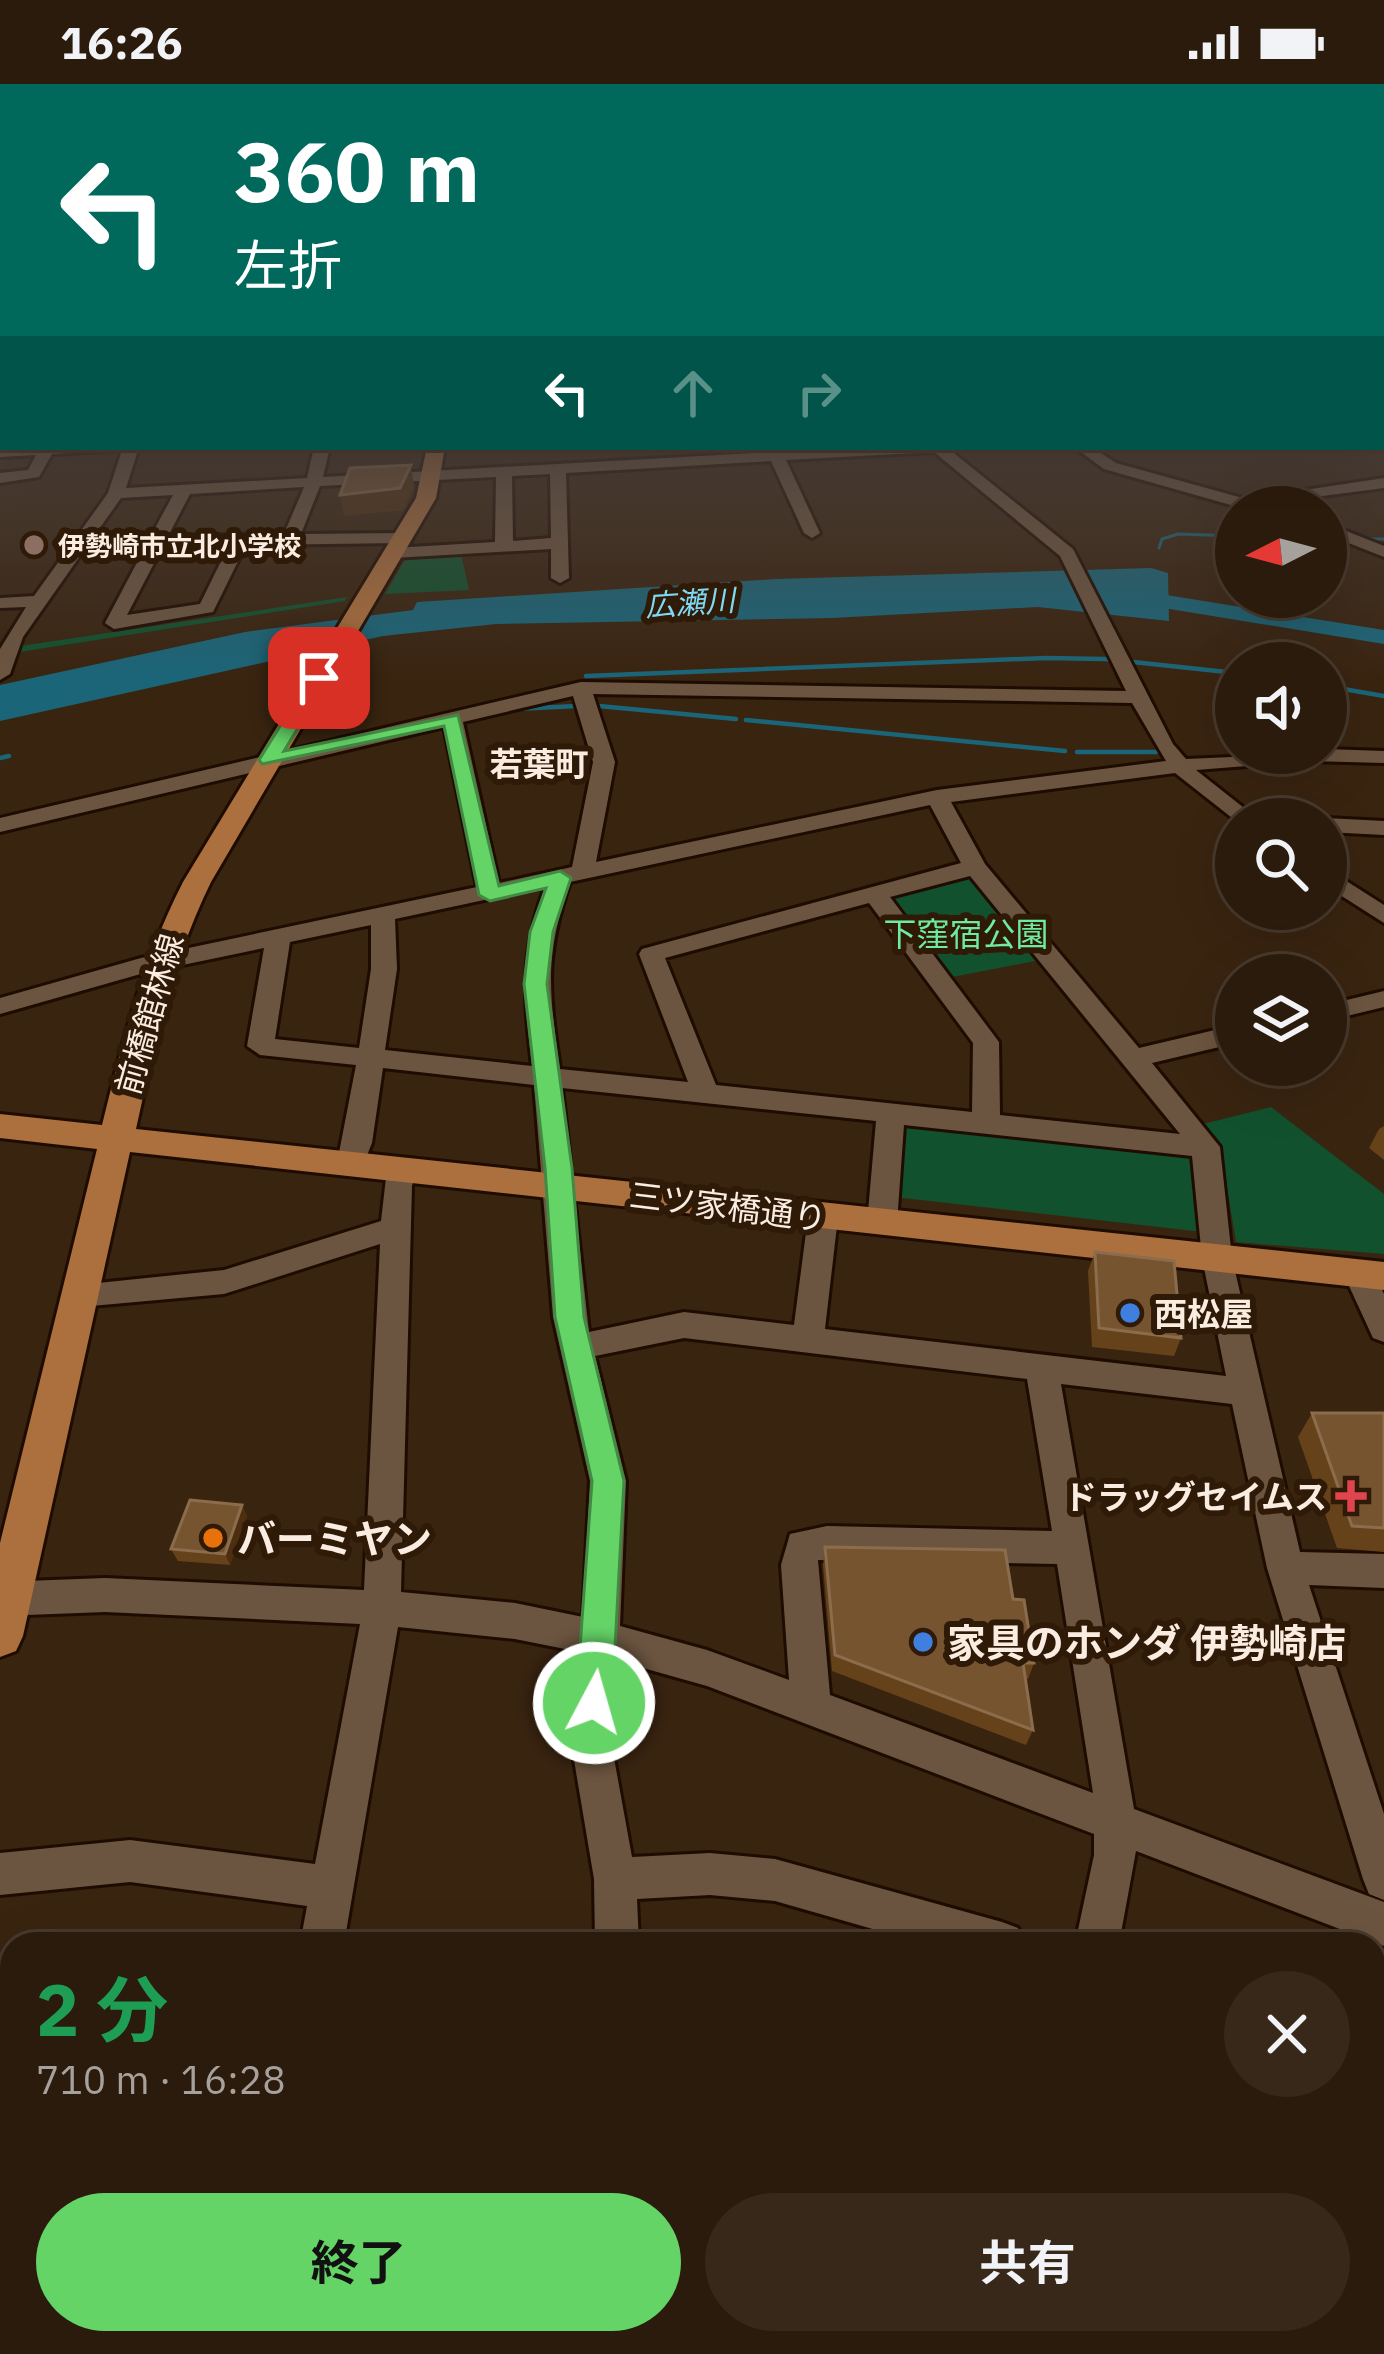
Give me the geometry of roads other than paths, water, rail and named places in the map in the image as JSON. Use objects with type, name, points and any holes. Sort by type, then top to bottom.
[{"type":"main road","name":"前橋館林線","points":[[3,1611],[160,963],[188,898],[398,545],[435,467]]},
{"type":"main road","name":"三ツ家橋通り","points":[[0,1126],[1372,1276]]},
{"type":"street","points":[[0,478],[33,474],[37,467]]},
{"type":"street","points":[[0,674],[9,648],[116,493],[124,467]]},
{"type":"street","points":[[291,538],[317,467]]},
{"type":"street","points":[[504,547],[508,467]]},
{"type":"street","points":[[116,493],[603,467]]},
{"type":"street","points":[[781,467],[812,533]]},
{"type":"street","points":[[964,467],[1078,558],[1138,697],[1179,765],[1221,798]]},
{"type":"street","points":[[1113,467],[1215,495]]},
{"type":"street","points":[[558,470],[560,578]]},
{"type":"street","points":[[1347,489],[1384,483]]},
{"type":"street","points":[[231,504],[238,486]]},
{"type":"street","points":[[184,489],[114,623],[207,608],[240,540]]},
{"type":"street","points":[[78,551],[154,546],[220,531],[240,540],[504,547],[562,543]]},
{"type":"street","points":[[1347,537],[1384,552]]},
{"type":"street","points":[[0,603],[43,601]]},
{"type":"street","points":[[0,825],[581,688],[1138,697]]},
{"type":"street","points":[[581,688],[604,762],[572,875],[535,962],[569,1317],[608,1481],[601,1637],[590,1736],[615,1879],[616,1932]]},
{"type":"street","points":[[452,718],[490,895]]},
{"type":"street","points":[[0,1006],[160,963],[937,797],[1179,765],[1309,755],[1384,757]]},
{"type":"street","points":[[937,797],[975,867],[1205,1147],[1217,1258],[1285,1568],[1384,1879]]},
{"type":"street","points":[[1347,826],[1384,828]]},
{"type":"street","points":[[707,1096],[651,954],[975,867]]},
{"type":"street","points":[[1347,889],[1384,916]]},
{"type":"street","points":[[874,893],[986,1042],[986,1124]]},
{"type":"street","points":[[351,1162],[358,1143],[384,969],[383,918]]},
{"type":"street","points":[[278,939],[260,1046],[1205,1147]]},
{"type":"street","points":[[1347,1008],[1383,1000]]},
{"type":"street","points":[[1136,1058],[1215,1039]]},
{"type":"street","points":[[882,1223],[891,1114]]},
{"type":"street","points":[[324,1932],[382,1608],[395,1228],[402,1169]]},
{"type":"street","points":[[808,1340],[824,1217]]},
{"type":"street","points":[[80,1295],[224,1282],[395,1228]]},
{"type":"street","points":[[1372,1276],[1384,1329]]},
{"type":"street","points":[[577,1347],[671,1325],[1244,1392]]},
{"type":"street","points":[[1042,1369],[1113,1783],[1115,1855],[1099,1932]]},
{"type":"street","points":[[811,1706],[799,1564],[803,1546],[826,1542],[1072,1548]]},
{"type":"street","points":[[1285,1568],[1384,1570]]},
{"type":"street","points":[[3,1611],[156,1597],[382,1608],[515,1621],[601,1637],[811,1706],[1384,1924]]},
{"type":"street","points":[[0,1874],[130,1861],[332,1888]]},
{"type":"street","points":[[615,1879],[710,1874],[775,1880],[959,1932]]},
{"type":"water","points":[[1151,568],[1168,573],[1169,621],[1038,607],[832,618],[496,624],[383,636],[0,721],[0,685],[245,632],[413,610],[417,602],[776,579]]},
{"type":"waterway","points":[[1159,548],[1162,539],[1178,534],[1215,535]]},
{"type":"waterway","points":[[1363,539],[1384,539]]},
{"type":"waterway","name":"広瀬川","points":[[1123,595],[1384,637]]},
{"type":"waterway","points":[[586,676],[1045,658],[1215,671]]},
{"type":"waterway","points":[[1347,690],[1384,696]]},
{"type":"waterway","points":[[515,709],[577,706]]},
{"type":"waterway","points":[[599,706],[736,719]]},
{"type":"waterway","points":[[746,720],[1065,751]]},
{"type":"waterway","points":[[1077,752],[1156,752]]},
{"type":"waterway","points":[[0,758],[9,756]]},
{"type":"place","name":"伊勢崎市立北小学校","points":[[34,545]]},
{"type":"place","name":"西松屋","points":[[1130,1313]]},
{"type":"place","name":"ドラッグセイムス","points":[[1351,1496]]},
{"type":"place","name":"バーミヤン","points":[[213,1538]]},
{"type":"place","name":"家具のホンダ 伊勢崎店","points":[[923,1642]]},
{"type":"district","name":"若葉町","points":[[539,763]]},
{"type":"park label","name":"下窪宿公園","points":[[966,933]]}]
